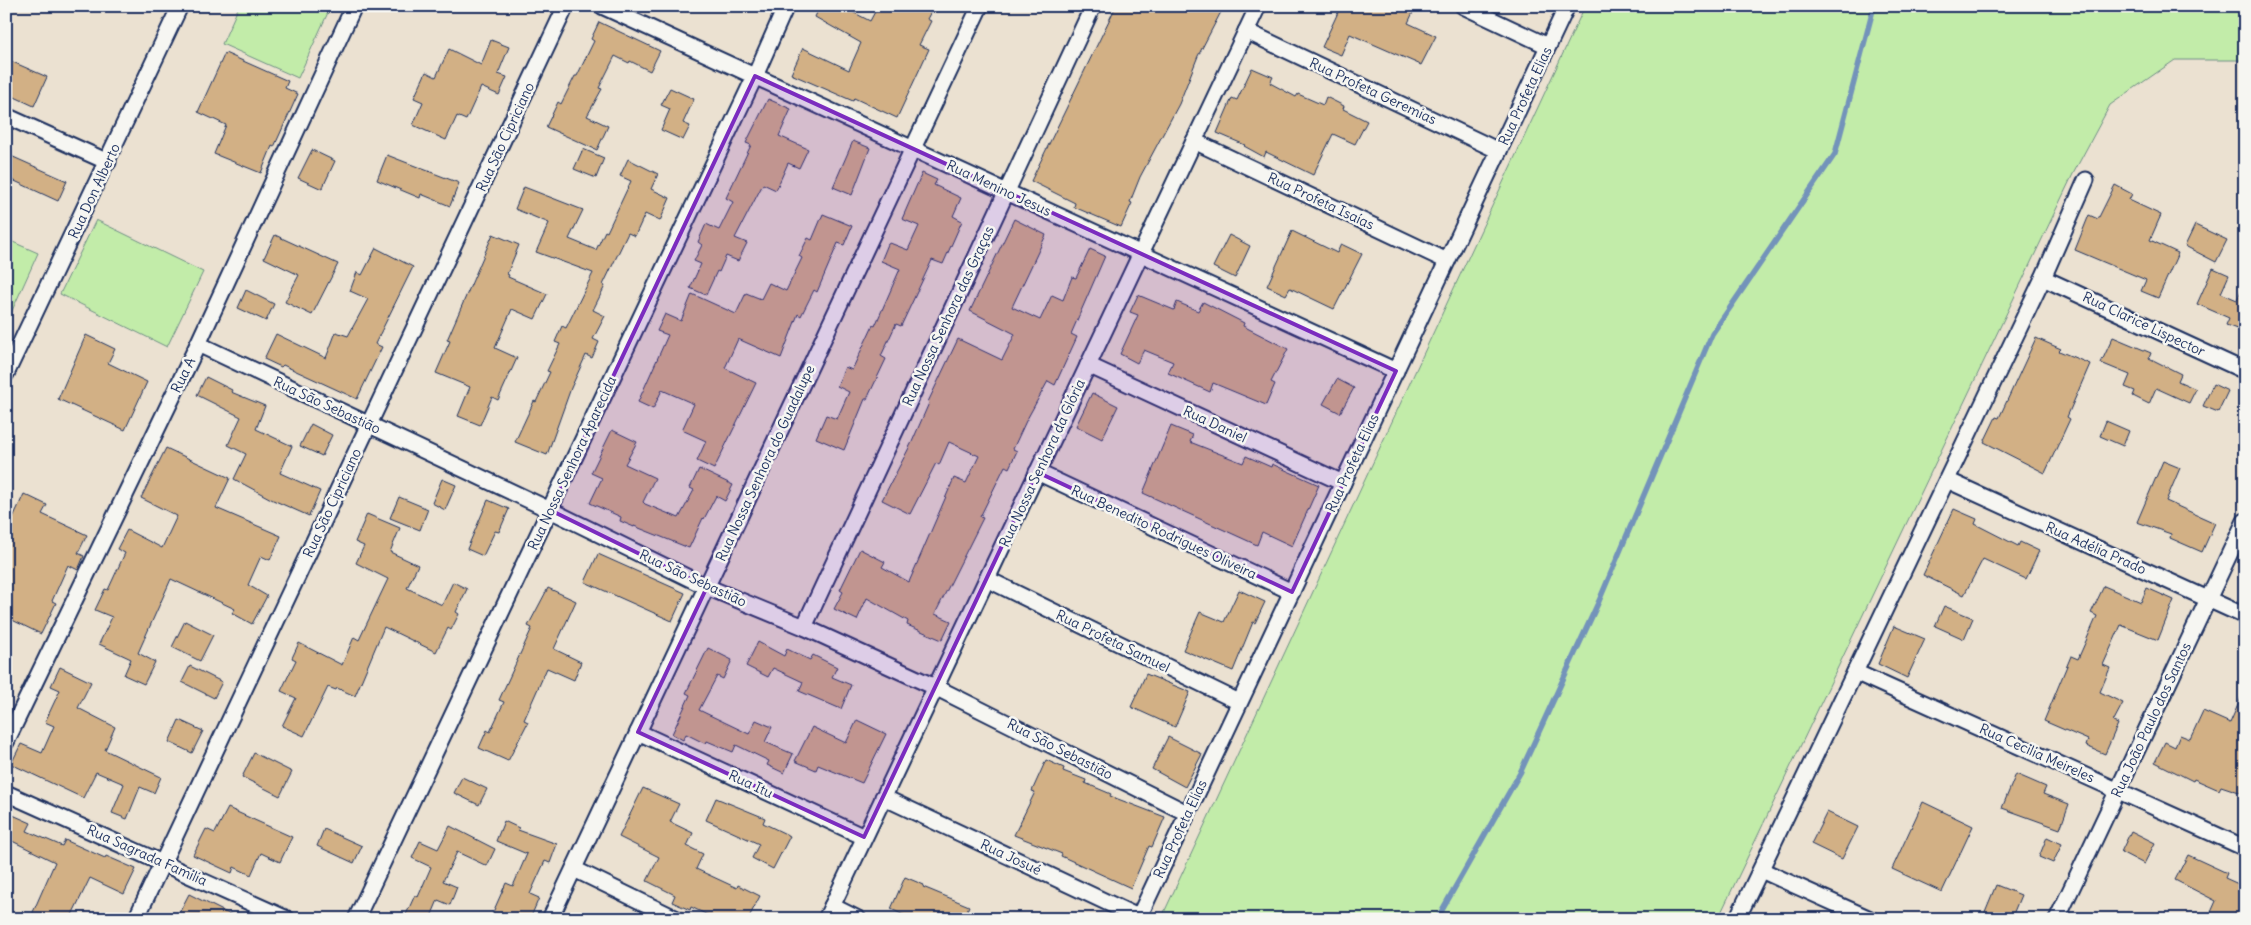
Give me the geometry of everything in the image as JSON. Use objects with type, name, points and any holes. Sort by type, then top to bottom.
[{"type":"street","name":"Rua Don Alberto","points":[[6,374],[108,162],[180,6]]},
{"type":"street","name":"Rua A","points":[[6,742],[198,344],[354,6]]},
{"type":"street","name":"Rua São Cipriciano","points":[[136,919],[566,6]]},
{"type":"street","name":"Rua Menino Jesus","points":[[602,6],[1396,371]]},
{"type":"street","name":"Rua Nossa Senhora Aparecida","points":[[356,919],[755,76],[786,6]]},
{"type":"street","name":"Rua Nossa Senhora do Guadalupe","points":[[550,919],[980,6]]},
{"type":"street","name":"Rua Nossa Senhora das Graças","points":[[804,627],[1005,191],[1093,6]]},
{"type":"street","name":"Rua Nossa Senhora da Glória","points":[[829,912],[1258,6]]},
{"type":"street","points":[[1463,6],[1548,46]]},
{"type":"street","name":"Rua Profeta Elias","points":[[1138,918],[1567,6]]},
{"type":"street","name":"Rua Profeta Geremias","points":[[1246,31],[1499,151]]},
{"type":"street","points":[[6,116],[108,162]]},
{"type":"street","name":"Rua Profeta Isaías","points":[[1194,141],[1447,261]]},
{"type":"street","points":[[1738,919],[2043,278],[2086,180]]},
{"type":"street","name":"Rua Clarice Lispector","points":[[2043,278],[2245,371]]},
{"type":"street","name":"Rua São Sebastião","points":[[198,344],[550,510],[706,586],[804,627],[935,687],[1188,813]]},
{"type":"street","name":"Rua Daniel","points":[[1088,365],[1343,483]]},
{"type":"street","name":"Rua Benedito Rodrigues Oliveira","points":[[1037,472],[1292,592]]},
{"type":"street","name":"Rua Adélia Prado","points":[[1947,480],[2245,616]]},
{"type":"street","name":"Rua João Paulo dos Santos","points":[[2057,919],[2245,521]]},
{"type":"street","name":"Rua Profeta Samuel","points":[[987,579],[1239,702]]},
{"type":"street","name":"Rua Cecília Meireles","points":[[1856,672],[2245,848]]},
{"type":"street","name":"Rua Itu","points":[[638,732],[864,837]]},
{"type":"street","name":"Rua Sagrada Família","points":[[6,792],[286,919]]},
{"type":"street","name":"Rua Josué","points":[[883,797],[1138,918]]},
{"type":"street","points":[[574,869],[677,919]]},
{"type":"street","points":[[1761,870],[1870,919]]},
{"type":"street","points":[[829,912],[858,919]]},
{"type":"highlighted area","points":[[755,76],[1396,371],[1292,592],[1037,472],[864,837],[638,732],[707,587],[550,510]]},
{"type":"green space","points":[[239,6],[331,6],[298,78],[222,44]]},
{"type":"green space","points":[[1585,6],[2245,6],[2245,60],[2175,60],[2110,105],[2073,174],[1718,919],[1161,919]]},
{"type":"green space","points":[[96,220],[203,272],[167,347],[60,294]]},
{"type":"green space","points":[[6,239],[38,253],[6,324]]},
{"type":"building","points":[[820,6],[841,6],[870,21],[878,6],[934,6],[927,19],[931,21],[919,45],[929,49],[897,118],[854,98],[853,101],[791,74],[803,48],[849,70],[861,43],[815,17]]},
{"type":"building","points":[[1116,6],[1213,6],[1222,10],[1198,56],[1179,104],[1140,177],[1130,202],[1132,203],[1121,227],[1074,207],[1075,203],[1031,181]]},
{"type":"building","points":[[1341,6],[1416,6],[1408,23],[1436,36],[1421,65],[1350,34],[1341,55],[1322,47]]},
{"type":"building","points":[[599,22],[660,51],[650,71],[615,56],[599,88],[602,89],[587,116],[608,126],[597,150],[546,127],[558,102],[561,104],[575,76],[577,76],[594,41],[591,39]]},
{"type":"building","points":[[491,40],[509,47],[498,74],[507,77],[499,95],[481,87],[466,120],[457,116],[446,140],[413,125],[423,102],[414,98],[426,72],[436,77],[449,49],[481,65]]},
{"type":"building","points":[[225,53],[288,81],[285,88],[298,94],[261,173],[214,154],[226,125],[198,112]]},
{"type":"building","points":[[6,59],[47,77],[34,106],[6,93]]},
{"type":"building","points":[[1252,68],[1273,77],[1270,83],[1296,97],[1298,94],[1323,105],[1326,97],[1344,106],[1343,109],[1367,121],[1355,144],[1333,134],[1313,175],[1266,152],[1264,157],[1245,145],[1217,133],[1232,98],[1237,100]]},
{"type":"building","points":[[670,88],[694,99],[683,123],[690,126],[683,140],[661,130],[670,109],[661,105]]},
{"type":"building","points":[[768,99],[791,109],[779,136],[808,149],[799,168],[788,163],[776,190],[763,184],[735,238],[747,243],[738,261],[726,256],[706,295],[690,288],[701,264],[694,261],[702,245],[698,242],[706,224],[719,230],[733,202],[726,198],[751,145],[746,143]]},
{"type":"building","points":[[853,141],[870,148],[852,195],[833,187]]},
{"type":"building","points":[[583,149],[604,158],[596,178],[574,169]]},
{"type":"building","points":[[312,150],[335,161],[322,189],[298,178]]},
{"type":"building","points":[[387,155],[459,183],[450,206],[421,194],[420,198],[377,180]]},
{"type":"building","points":[[11,156],[67,181],[58,201],[6,177],[6,166]]},
{"type":"building","points":[[628,159],[658,174],[651,189],[670,198],[660,221],[645,214],[635,236],[628,233],[603,285],[605,286],[593,310],[605,316],[593,339],[599,342],[592,358],[586,355],[571,388],[547,455],[515,442],[550,372],[547,371],[560,344],[555,342],[562,326],[566,328],[593,273],[536,252],[549,223],[515,209],[524,187],[583,210],[569,239],[596,250],[605,231],[607,232],[631,181],[620,176]]},
{"type":"building","points":[[922,173],[937,180],[934,185],[961,198],[953,216],[962,221],[943,264],[932,260],[901,326],[896,324],[881,356],[886,359],[867,399],[865,399],[844,450],[816,438],[826,415],[837,419],[849,392],[837,386],[845,367],[852,370],[873,325],[875,326],[900,269],[881,261],[888,244],[890,243],[908,250],[919,226],[902,219]]},
{"type":"building","points":[[2115,185],[2132,194],[2129,200],[2161,215],[2150,240],[2178,253],[2158,298],[2141,291],[2146,280],[2075,250],[2089,215],[2098,219]]},
{"type":"building","points":[[823,214],[852,226],[844,245],[838,243],[817,292],[814,290],[801,316],[798,314],[781,358],[738,339],[725,368],[756,383],[714,469],[697,461],[706,441],[682,430],[694,404],[662,390],[653,409],[638,402],[668,335],[657,331],[665,314],[681,321],[692,294],[736,314],[746,293],[761,299],[769,283],[786,291],[802,258],[799,256],[808,238],[812,240]]},
{"type":"building","points":[[1014,219],[1046,235],[1012,307],[1040,320],[1052,295],[1063,300],[1072,277],[1076,278],[1090,249],[1105,256],[1071,334],[1077,337],[1055,385],[1048,381],[1026,421],[1013,449],[1017,451],[1009,468],[1005,466],[980,517],[983,518],[935,614],[951,621],[942,640],[907,625],[908,621],[867,598],[857,620],[834,609],[843,592],[840,590],[860,549],[885,562],[882,567],[909,582],[954,478],[966,483],[979,456],[949,442],[939,465],[936,463],[910,514],[882,500],[912,442],[928,402],[958,339],[1002,360],[1015,334],[970,311]]},
{"type":"building","points":[[2195,225],[2227,240],[2216,262],[2185,246]]},
{"type":"building","points":[[1292,231],[1337,253],[1341,244],[1362,254],[1334,309],[1290,288],[1286,295],[1267,286]]},
{"type":"building","points":[[493,234],[519,245],[507,274],[509,275],[508,277],[547,294],[535,319],[512,309],[495,348],[517,358],[498,400],[492,397],[480,425],[458,416],[470,387],[436,373],[450,341],[447,340]]},
{"type":"building","points":[[275,235],[338,264],[312,315],[285,302],[299,275],[264,258]]},
{"type":"building","points":[[1229,235],[1250,246],[1235,278],[1213,267]]},
{"type":"building","points":[[376,248],[413,267],[375,344],[382,347],[357,399],[283,365],[281,367],[264,359],[276,334],[326,358],[336,332],[348,336],[368,299],[350,291],[357,272],[362,275]]},
{"type":"building","points":[[2213,268],[2229,275],[2221,293],[2237,300],[2245,281],[2245,332],[2226,325],[2229,318],[2197,304]]},
{"type":"building","points":[[246,290],[274,304],[266,321],[238,308]]},
{"type":"building","points":[[1138,295],[1174,310],[1177,302],[1198,311],[1203,302],[1244,323],[1243,326],[1288,349],[1271,382],[1275,384],[1266,405],[1213,383],[1210,392],[1168,373],[1173,362],[1144,350],[1137,363],[1120,354],[1138,315],[1130,312]]},
{"type":"building","points":[[86,335],[115,349],[108,363],[147,382],[125,430],[58,399]]},
{"type":"building","points":[[2113,337],[2151,353],[2149,358],[2181,374],[2178,381],[2196,389],[2189,403],[2156,388],[2149,404],[2133,396],[2135,391],[2125,387],[2130,375],[2101,363]]},
{"type":"building","points":[[2036,338],[2061,349],[2059,351],[2090,364],[2067,417],[2070,419],[2045,473],[1984,442],[1996,417],[1999,418]]},
{"type":"building","points":[[206,377],[232,390],[231,392],[265,406],[256,429],[292,446],[280,473],[320,491],[309,516],[273,500],[234,479],[246,454],[228,445],[241,417],[197,395]]},
{"type":"building","points":[[1337,379],[1354,388],[1340,413],[1323,404]]},
{"type":"building","points":[[2213,384],[2228,391],[2218,412],[2203,406]]},
{"type":"building","points":[[1092,393],[1118,406],[1102,439],[1076,426]]},
{"type":"building","points":[[2106,421],[2129,431],[2123,446],[2100,436]]},
{"type":"building","points":[[311,424],[332,435],[322,456],[300,446]]},
{"type":"building","points":[[1171,426],[1193,435],[1190,442],[1243,463],[1246,456],[1271,467],[1272,464],[1319,485],[1292,546],[1262,532],[1257,545],[1143,493]]},
{"type":"building","points":[[612,430],[637,442],[625,464],[655,478],[643,502],[645,504],[679,518],[694,490],[690,488],[699,469],[733,485],[725,501],[716,496],[689,548],[620,521],[621,517],[590,503],[602,478],[591,473]]},
{"type":"building","points":[[166,448],[230,478],[216,508],[281,536],[270,560],[261,556],[248,585],[267,596],[252,624],[232,613],[235,609],[171,579],[138,653],[155,662],[144,684],[124,675],[131,659],[99,644],[112,617],[95,610],[105,589],[108,590],[125,553],[117,549],[127,530],[162,548],[177,516],[141,498]]},
{"type":"building","points":[[2163,461],[2180,468],[2166,501],[2215,523],[2202,552],[2170,538],[2171,534],[2137,522]]},
{"type":"building","points":[[442,479],[456,485],[445,510],[432,503]]},
{"type":"building","points":[[24,494],[47,505],[42,514],[87,535],[78,553],[84,556],[78,570],[68,565],[52,601],[56,603],[41,634],[6,617],[6,522],[10,524]]},
{"type":"building","points":[[399,497],[428,509],[420,530],[390,518]]},
{"type":"building","points":[[488,500],[509,509],[499,532],[495,531],[483,556],[467,549]]},
{"type":"building","points":[[1954,509],[1977,519],[1975,524],[2018,546],[2020,542],[2039,551],[2026,579],[1983,559],[1964,595],[1923,575]]},
{"type":"building","points":[[367,514],[400,528],[390,552],[418,565],[407,588],[442,605],[453,582],[467,589],[456,612],[459,614],[451,630],[448,628],[436,652],[384,627],[355,696],[337,688],[336,690],[328,687],[304,736],[282,726],[296,698],[281,691],[296,660],[292,658],[299,643],[342,665],[354,637],[359,640],[388,579],[356,563],[364,546],[355,542]]},
{"type":"building","points":[[598,554],[685,593],[672,621],[585,582]]},
{"type":"building","points":[[2104,586],[2141,602],[2147,588],[2174,600],[2158,640],[2121,625],[2103,665],[2110,668],[2100,692],[2123,703],[2113,722],[2118,724],[2105,754],[2086,746],[2088,740],[2044,721],[2071,656],[2078,659],[2097,616],[2091,613]]},
{"type":"building","points":[[548,588],[576,601],[554,649],[581,662],[574,680],[547,668],[524,720],[528,722],[508,761],[479,748],[487,730],[490,732],[504,702],[499,700],[532,628],[528,626]]},
{"type":"building","points":[[1239,590],[1265,602],[1255,623],[1253,622],[1233,671],[1183,650],[1200,612],[1224,622]]},
{"type":"building","points":[[1944,606],[1973,618],[1964,639],[1935,626]]},
{"type":"building","points":[[185,621],[213,635],[200,661],[172,647]]},
{"type":"building","points":[[1894,626],[1925,639],[1907,678],[1878,664]]},
{"type":"building","points":[[758,642],[784,656],[787,649],[810,660],[813,655],[837,667],[832,677],[851,685],[841,709],[799,691],[803,682],[773,668],[768,677],[746,666]]},
{"type":"building","points":[[708,648],[732,660],[723,679],[717,676],[699,710],[749,734],[756,720],[772,727],[765,742],[793,754],[784,773],[767,765],[769,761],[736,745],[733,752],[707,741],[706,744],[686,734],[683,740],[672,734],[690,695],[686,693]]},
{"type":"building","points":[[190,666],[222,682],[214,698],[182,682]]},
{"type":"building","points":[[60,667],[91,682],[78,708],[115,727],[105,750],[161,777],[154,793],[140,787],[127,819],[112,813],[124,784],[96,772],[83,798],[11,764],[21,744],[42,753],[54,726],[45,722],[60,690],[51,686]]},
{"type":"building","points":[[1146,674],[1190,692],[1175,727],[1131,707]]},
{"type":"building","points":[[2245,689],[2245,794],[2221,786],[2219,790],[2194,779],[2193,781],[2155,762],[2165,742],[2175,747],[2180,735],[2190,739],[2203,711],[2230,723]]},
{"type":"building","points":[[179,720],[203,731],[192,753],[169,742]]},
{"type":"building","points":[[857,720],[886,734],[862,783],[818,765],[816,770],[795,761],[812,727],[846,743]]},
{"type":"building","points":[[1168,737],[1202,754],[1185,787],[1152,769]]},
{"type":"building","points":[[254,753],[292,772],[280,796],[242,777]]},
{"type":"building","points":[[1046,760],[1064,768],[1063,771],[1086,780],[1085,783],[1111,794],[1110,796],[1165,817],[1152,847],[1149,846],[1131,888],[1061,856],[1062,854],[1014,835],[1035,792],[1032,791]]},
{"type":"building","points":[[2016,774],[2046,787],[2043,794],[2069,804],[2060,829],[2002,808]]},
{"type":"building","points":[[462,777],[487,789],[479,805],[454,793]]},
{"type":"building","points":[[643,788],[679,804],[670,822],[693,833],[687,846],[703,854],[696,869],[737,888],[738,885],[760,896],[748,919],[716,919],[691,907],[690,910],[672,902],[675,895],[647,881],[659,857],[619,837]]},
{"type":"building","points":[[716,798],[765,818],[763,823],[790,836],[773,869],[752,858],[759,844],[706,820]]},
{"type":"building","points":[[1923,802],[1973,826],[1942,892],[1892,869]]},
{"type":"building","points":[[228,808],[292,837],[280,862],[261,853],[251,875],[234,867],[232,873],[193,855],[206,829],[215,833]]},
{"type":"building","points":[[6,812],[31,823],[27,831],[62,846],[65,840],[105,858],[106,856],[136,869],[124,894],[90,878],[70,919],[30,919],[55,862],[6,838]]},
{"type":"building","points":[[1827,812],[1858,827],[1842,859],[1811,844]]},
{"type":"building","points":[[504,821],[519,828],[518,830],[557,844],[550,863],[545,861],[530,894],[539,898],[530,919],[490,919],[506,883],[513,886],[527,854],[496,841]]},
{"type":"building","points":[[450,826],[495,849],[487,866],[457,852],[443,881],[457,887],[450,905],[438,900],[430,919],[404,919],[415,895],[418,897],[431,867],[412,858],[420,841],[438,849]]},
{"type":"building","points":[[324,829],[362,846],[354,863],[317,846]]},
{"type":"building","points":[[2131,831],[2155,843],[2144,864],[2121,852]]},
{"type":"building","points":[[2047,837],[2062,844],[2053,863],[2039,857]]},
{"type":"building","points":[[2188,855],[2227,873],[2225,878],[2245,887],[2245,909],[2240,919],[2208,919],[2216,901],[2175,880]]},
{"type":"building","points":[[905,877],[924,885],[923,887],[969,906],[963,919],[912,919],[891,909]]},
{"type":"building","points":[[1996,885],[2021,895],[2011,919],[1982,919]]},
{"type":"building","points":[[189,894],[239,919],[176,919]]},
{"type":"waterway","points":[[1437,919],[1520,773],[1599,601],[1712,334],[1835,154],[1874,6]]}]
